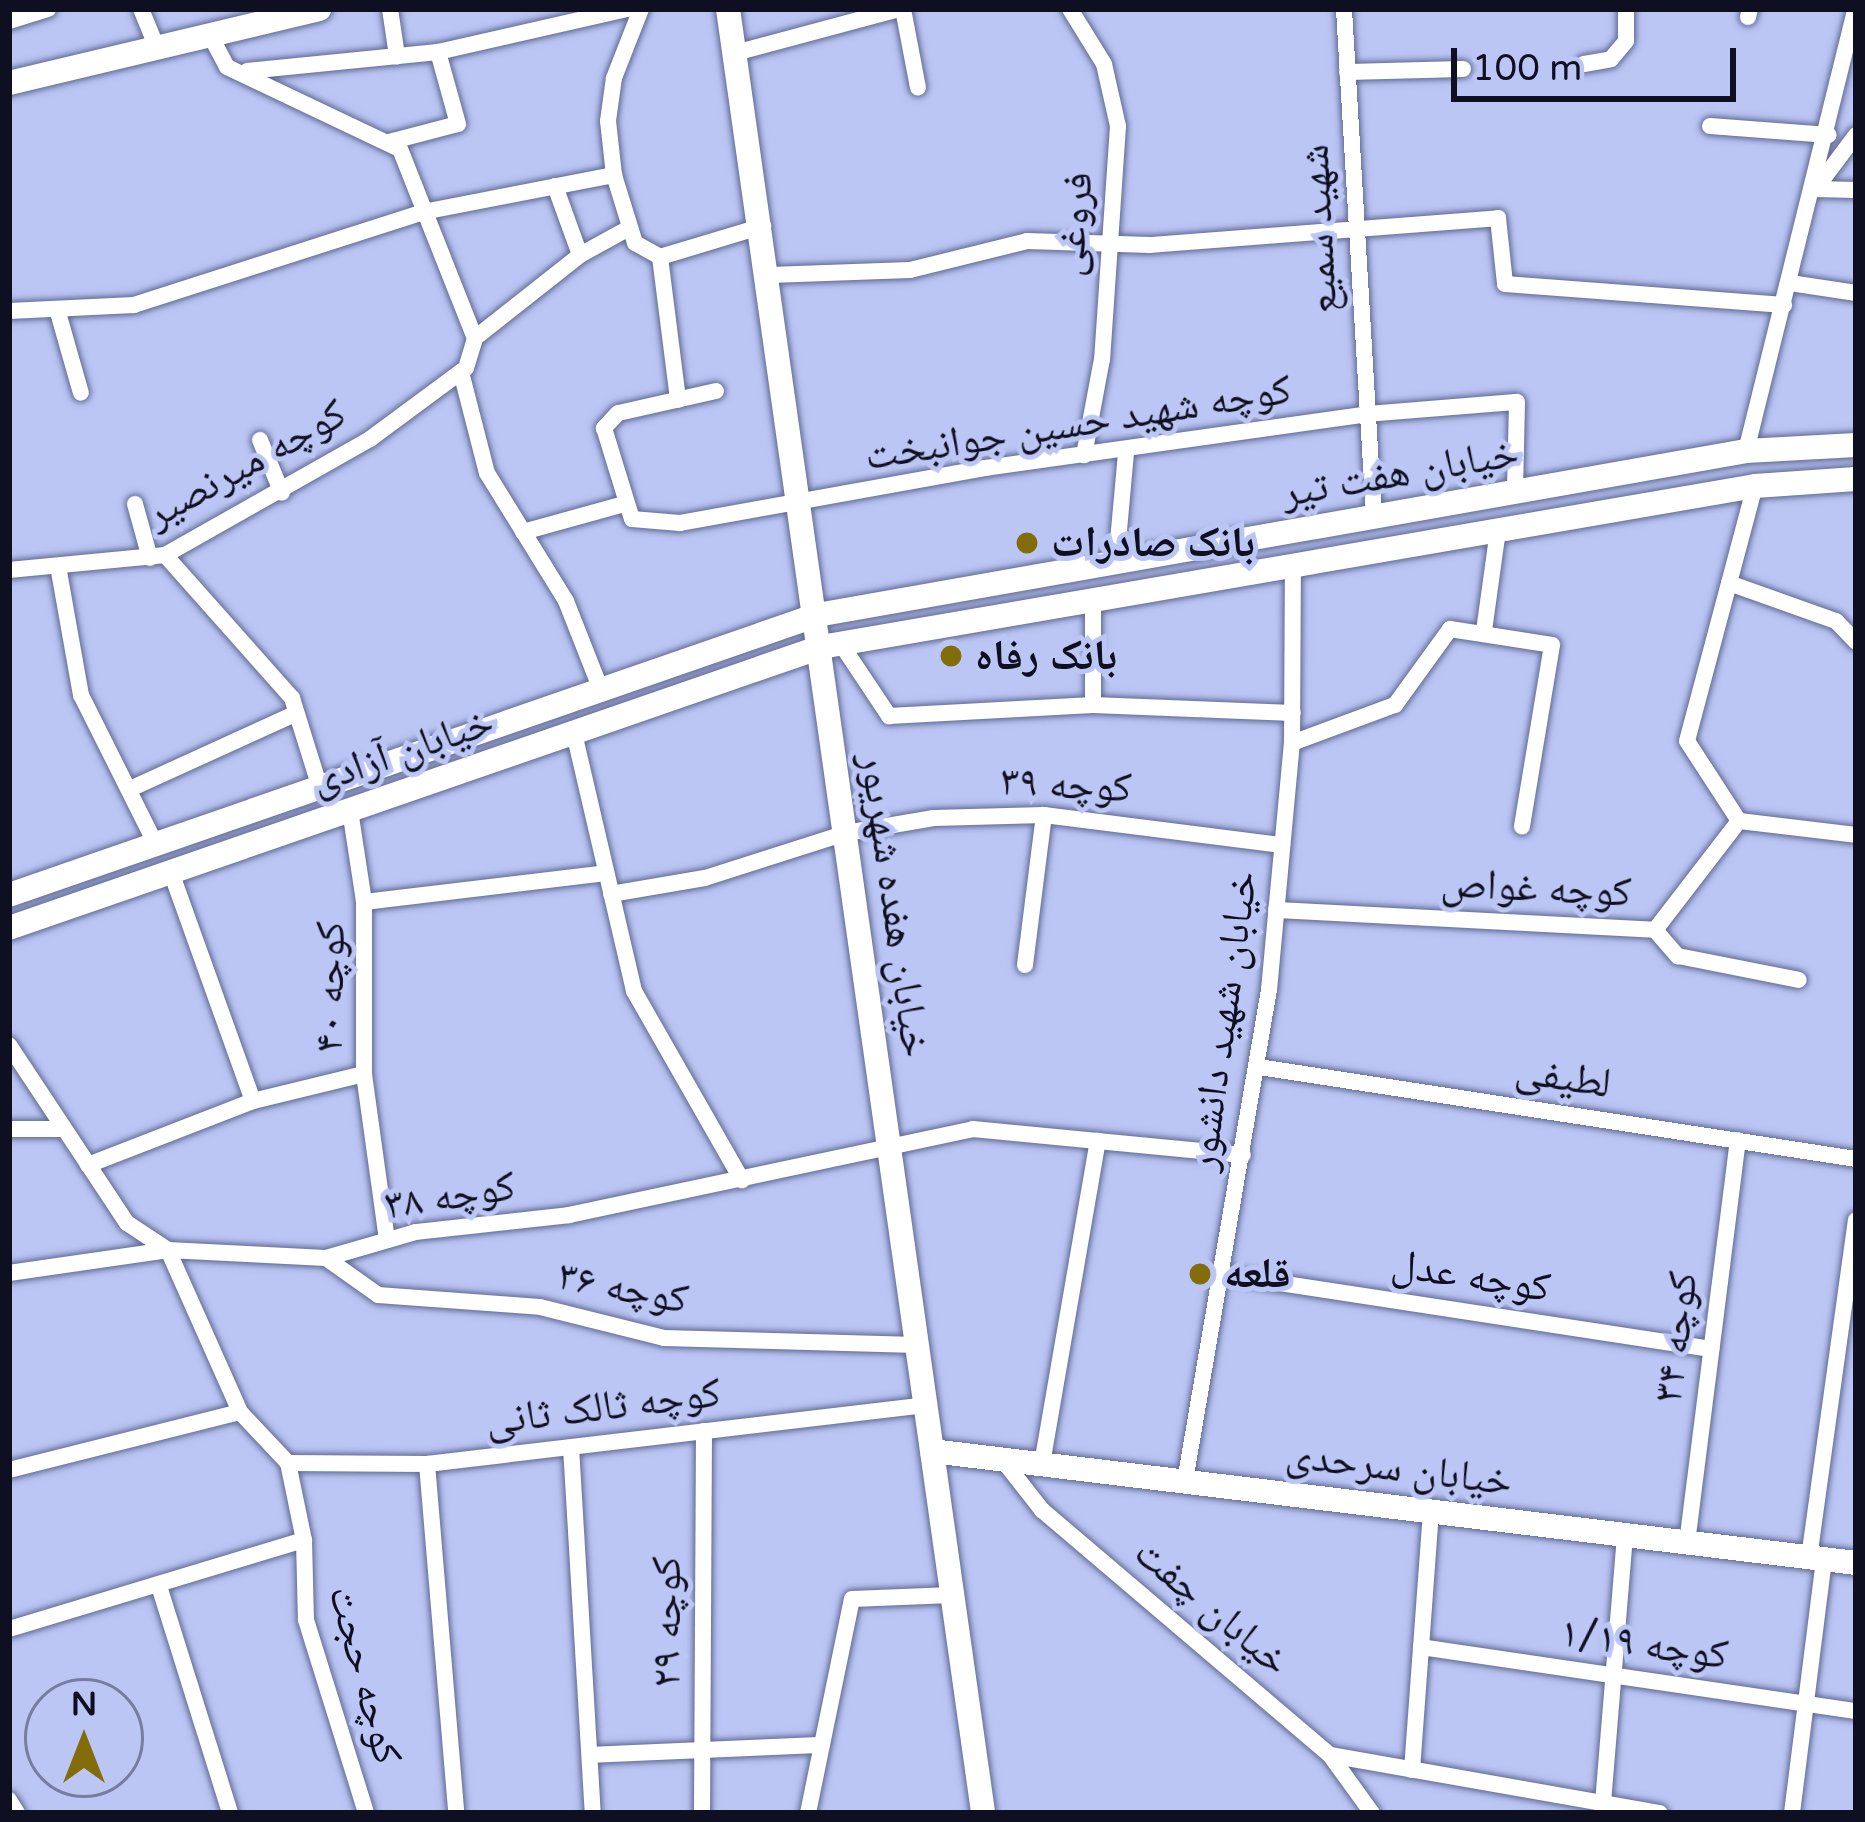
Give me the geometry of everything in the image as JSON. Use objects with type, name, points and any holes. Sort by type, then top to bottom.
[{"type":"street","points":[[9,21],[48,9]]},
{"type":"street","points":[[141,9],[157,48]]},
{"type":"street","points":[[9,83],[319,9]]},
{"type":"street","points":[[390,9],[397,56]]},
{"type":"street","points":[[240,72],[438,52],[628,9]]},
{"type":"street","points":[[641,9],[614,78],[608,121],[614,175],[634,243],[660,257],[763,226]]},
{"type":"street","name":"خیابان هفده شهریور","points":[[728,9],[817,616],[831,645],[846,833],[983,1813]]},
{"type":"street","points":[[735,53],[901,9],[917,88]]},
{"type":"street","name":"فروغی","points":[[1070,9],[1103,64],[1118,126],[1098,395],[1084,455]]},
{"type":"street","name":"شهید سمیع","points":[[1344,9],[1353,226],[1374,517]]},
{"type":"street","points":[[1584,64],[1612,59],[1626,41],[1626,9]]},
{"type":"street","points":[[1745,451],[1829,134],[1855,9]]},
{"type":"street","points":[[210,35],[226,67],[400,149],[475,338]]},
{"type":"street","points":[[389,142],[458,124],[438,52]]},
{"type":"street","points":[[1347,72],[1462,69]]},
{"type":"street","points":[[1710,126],[1829,134]]},
{"type":"street","points":[[1815,189],[1856,135]]},
{"type":"street","points":[[9,311],[134,305],[423,212],[614,175]]},
{"type":"street","points":[[555,186],[580,255]]},
{"type":"street","points":[[1815,189],[1856,190]]},
{"type":"street","points":[[770,274],[910,270],[1028,241],[1108,246],[1498,218],[1504,284],[1784,305]]},
{"type":"street","points":[[601,690],[566,601],[487,473],[461,372],[475,338],[580,255],[629,228]]},
{"type":"street","points":[[660,257],[678,400]]},
{"type":"street","points":[[1790,283],[1856,293]]},
{"type":"street","points":[[57,309],[81,393]]},
{"type":"street","name":"کوچه میرنصیر","points":[[9,570],[157,556],[282,493],[461,372]]},
{"type":"street","points":[[524,532],[624,504],[604,428],[618,413],[716,392]]},
{"type":"street","name":"کوچه شهید حسین جوانبخت","points":[[624,504],[632,519],[654,525],[1366,414],[1517,402],[1515,492]]},
{"type":"street","points":[[260,440],[282,493]]},
{"type":"street","name":"خیابان هفت تیر","points":[[817,616],[1745,451],[1856,445]]},
{"type":"street","points":[[1116,562],[1126,453]]},
{"type":"street","name":"خیابان هفت تیر","points":[[831,645],[1755,486],[1856,479]]},
{"type":"street","points":[[1755,486],[1687,741],[1738,821],[1856,835]]},
{"type":"street","points":[[135,504],[157,556],[273,673],[297,713],[320,788]]},
{"type":"street","points":[[1484,631],[1498,530]]},
{"type":"street","points":[[1292,532],[1293,566]]},
{"type":"street","points":[[58,566],[81,695],[156,844]]},
{"type":"street","name":"خیابان شهید دانشور","points":[[1185,1481],[1259,1067],[1292,743],[1293,566]]},
{"type":"street","points":[[1729,583],[1836,621],[1856,643]]},
{"type":"street","points":[[914,598],[920,630]]},
{"type":"street","points":[[1093,600],[1093,705]]},
{"type":"street","name":"خیابان آزادی","points":[[9,896],[817,616]]},
{"type":"street","points":[[1292,743],[1395,706],[1450,629],[1552,645],[1522,827]]},
{"type":"street","points":[[831,645],[889,716],[1093,705],[1293,713]]},
{"type":"street","name":"خیابان آزادی","points":[[9,928],[831,645]]},
{"type":"street","points":[[730,646],[741,675]]},
{"type":"street","points":[[130,789],[297,713]]},
{"type":"street","points":[[574,733],[647,1024],[742,1180]]},
{"type":"street","points":[[268,806],[279,834]]},
{"type":"street","points":[[350,810],[364,902]]},
{"type":"street","points":[[1025,965],[1044,815]]},
{"type":"street","name":"کوچه ۳۹","points":[[846,833],[934,818],[1044,815],[1282,845]]},
{"type":"street","name":"کوچه غواص","points":[[1276,910],[1655,930],[1738,821]]},
{"type":"street","points":[[611,894],[705,878],[846,833]]},
{"type":"street","points":[[171,872],[254,1101]]},
{"type":"street","name":"کوچه ۴۰","points":[[387,1240],[364,1074],[364,902],[606,873]]},
{"type":"street","points":[[1655,930],[1678,956],[1799,980]]},
{"type":"street","points":[[9,1045],[127,1223],[168,1250],[240,1412],[288,1463]]},
{"type":"street","name":"لطیفی","points":[[1259,1067],[1856,1159]]},
{"type":"street","points":[[88,1165],[254,1101],[364,1074]]},
{"type":"street","points":[[9,1129],[64,1129]]},
{"type":"street","name":"کوچه ۳۸","points":[[9,1273],[168,1250],[326,1258],[387,1240],[742,1180],[973,1129],[1243,1155]]},
{"type":"street","points":[[1042,1464],[1098,1141]]},
{"type":"street","name":"کوچه ۳۴","points":[[1687,1543],[1738,1141]]},
{"type":"street","points":[[1792,1813],[1806,1704],[1834,1370],[1856,1220]]},
{"type":"street","name":"کوچه ۳۶","points":[[326,1258],[378,1295],[540,1307],[664,1339],[917,1345]]},
{"type":"street","name":"کوچه عدل","points":[[1221,1274],[1711,1349]]},
{"type":"street","points":[[1834,1370],[1856,1373]]},
{"type":"street","name":"کوچه ثالک ثانی","points":[[288,1463],[427,1464],[926,1405]]},
{"type":"street","points":[[9,1470],[240,1412]]},
{"type":"street","name":"کوچه ۲۹","points":[[702,1813],[704,1431]]},
{"type":"street","points":[[571,1447],[593,1813]]},
{"type":"street","name":"خیابان سرحدی","points":[[932,1451],[1856,1564]]},
{"type":"street","name":"خیابان چفت","points":[[1001,1459],[1042,1510],[1330,1755],[1372,1813]]},
{"type":"street","name":"کوچه حجت","points":[[288,1463],[304,1540],[306,1620],[366,1813]]},
{"type":"street","points":[[427,1464],[455,1813]]},
{"type":"street","points":[[1412,1770],[1431,1511]]},
{"type":"street","points":[[1603,1803],[1625,1535]]},
{"type":"street","points":[[9,1630],[304,1540]]},
{"type":"street","points":[[159,1586],[230,1813]]},
{"type":"street","points":[[808,1813],[852,1599],[952,1595]]},
{"type":"street","name":"کوچه ۱/۱۹","points":[[1421,1647],[1856,1712]]},
{"type":"street","points":[[590,1755],[822,1745]]},
{"type":"street","points":[[1330,1755],[1660,1813]]},
{"type":"street","points":[[9,1800],[17,1813]]},
{"type":"place","name":"بانک صادرات","points":[[1027,543]]},
{"type":"place","name":"بانک رفاه","points":[[951,656]]},
{"type":"place","name":"قلعه","points":[[1200,1274]]}]
